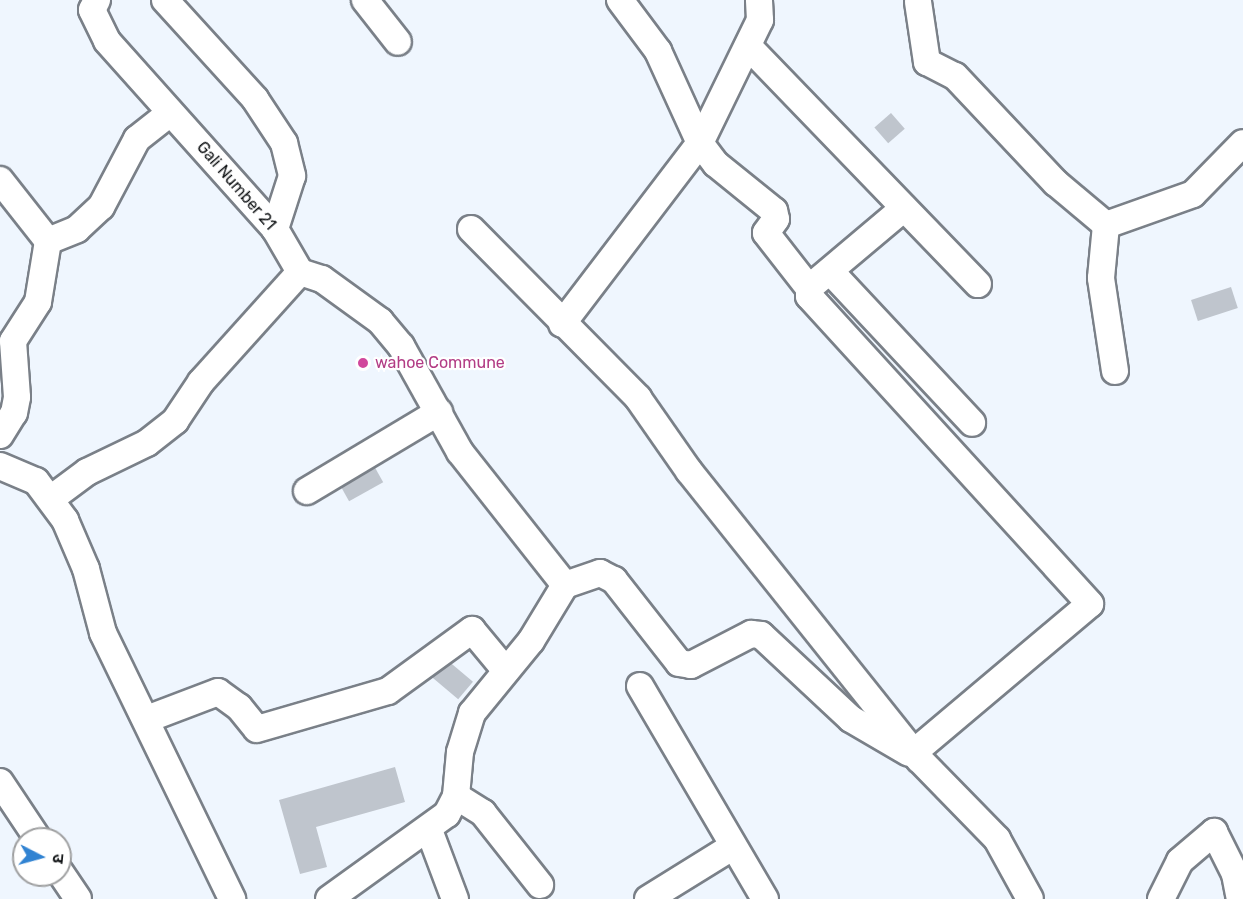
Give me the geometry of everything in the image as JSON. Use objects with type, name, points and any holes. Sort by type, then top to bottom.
[{"type":"street","name":"Gali Number 21","points":[[97,0],[92,10],[108,41],[275,229],[300,272]]},
{"type":"street","points":[[165,0],[255,99],[284,143],[292,176],[275,229]]},
{"type":"street","points":[[365,0],[398,42]]},
{"type":"street","points":[[620,0],[658,51],[700,143],[716,164],[774,211],[776,219],[766,233],[809,288],[809,296],[909,410],[1090,604],[917,755]]},
{"type":"street","points":[[562,324],[700,143],[760,20],[759,0]]},
{"type":"street","points":[[918,2],[927,62],[955,76],[1056,183],[1106,225]]},
{"type":"street","points":[[748,46],[978,284]]},
{"type":"street","points":[[48,241],[77,229],[101,207],[137,139],[170,113]]},
{"type":"street","points":[[1106,225],[1193,194],[1243,143]]},
{"type":"street","points":[[0,180],[48,241],[38,302],[13,341],[17,397],[14,413],[0,435]]},
{"type":"street","points":[[809,288],[904,207]]},
{"type":"street","points":[[1106,225],[1101,278],[1115,371]]},
{"type":"street","points":[[471,229],[562,324],[638,398],[689,471],[917,755],[998,839],[1030,899]]},
{"type":"street","points":[[830,271],[972,423]]},
{"type":"street","points":[[52,498],[87,472],[147,443],[175,421],[201,381],[300,272],[322,279],[380,321],[417,368],[460,452],[565,585]]},
{"type":"street","points":[[307,491],[439,411]]},
{"type":"street","points":[[0,466],[36,481],[52,498],[86,569],[103,633],[147,719],[232,899]]},
{"type":"street","points":[[329,899],[429,830],[447,814],[456,796],[460,752],[472,713],[531,640],[565,585],[600,573],[609,576],[674,659],[685,665],[751,634],[761,635],[851,719],[917,755]]},
{"type":"street","points":[[147,719],[218,692],[239,707],[256,729],[388,691],[472,630],[506,671]]},
{"type":"street","points":[[640,687],[732,847],[765,899]]},
{"type":"street","points":[[0,782],[30,827]]},
{"type":"street","points":[[456,796],[483,813],[540,885]]},
{"type":"street","points":[[429,830],[455,899]]},
{"type":"street","points":[[1161,899],[1180,861],[1214,832],[1239,882]]},
{"type":"street","points":[[648,899],[732,847]]},
{"type":"building","points":[[891,113],[905,129],[888,143],[874,127]]},
{"type":"building","points":[[1231,287],[1238,308],[1198,321],[1191,300]]},
{"type":"building","points":[[373,464],[383,482],[349,501],[339,483]]},
{"type":"building","points":[[440,654],[473,682],[458,699],[425,672]]},
{"type":"building","points":[[395,767],[405,802],[316,827],[327,867],[300,874],[279,800]]},
{"type":"place","name":"wahoe Commune","points":[[363,363]]}]
